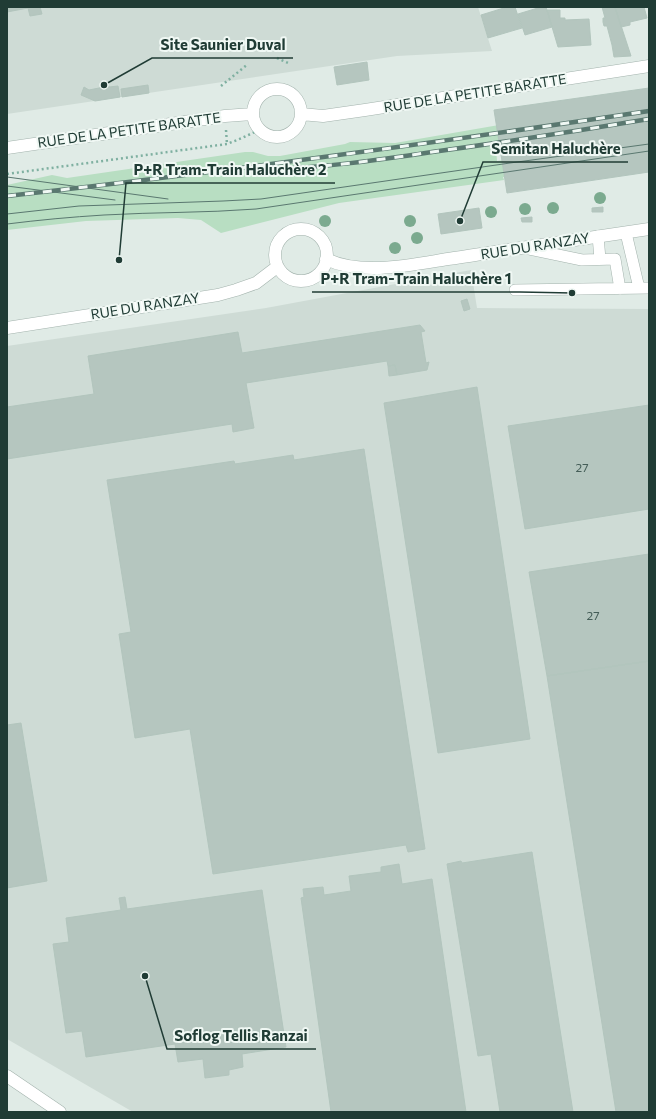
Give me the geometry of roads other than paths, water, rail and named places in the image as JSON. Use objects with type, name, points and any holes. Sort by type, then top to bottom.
[{"type":"street","name":"RUE DE LA PETITE BARATTE","points":[[301,114],[324,116],[649,66]]},
{"type":"street","points":[[272,89],[280,89],[288,91],[297,99],[301,114],[297,127],[291,133],[279,138],[270,137],[259,130],[254,122],[252,114],[253,105],[260,95],[272,89]]},
{"type":"street","name":"RUE DE LA PETITE BARATTE","points":[[7,148],[225,116],[252,114]]},
{"type":"street","name":"RUE DU RANZAY","points":[[326,259],[347,267],[384,268],[649,229]]},
{"type":"street","points":[[292,230],[310,230],[323,242],[326,250],[326,259],[323,269],[315,276],[305,280],[294,280],[284,275],[277,267],[275,249],[278,241],[284,234],[292,230]]},
{"type":"street","name":"RUE DU RANZAY","points":[[7,328],[218,295],[256,283],[277,267]]},
{"type":"street","points":[[7,1076],[60,1112]]},
{"type":"lane","points":[[515,290],[646,288],[626,233]]},
{"type":"lane","points":[[598,236],[600,259]]},
{"type":"lane","points":[[521,248],[582,260],[615,259],[620,289]]},
{"type":"tram line","points":[[7,214],[79,206],[261,199],[649,144]]},
{"type":"tram line","points":[[7,224],[104,215],[256,209],[649,151]]},
{"type":"tram line","points":[[7,177],[168,199]]},
{"type":"tram line","points":[[7,186],[115,200]]},
{"type":"railway","points":[[7,196],[328,156],[649,111]]},
{"type":"railway","points":[[269,169],[310,167],[371,161],[649,119]]},
{"type":"place","name":"Site Saunier Duval","points":[[104,85]]},
{"type":"place","name":"Semitan Haluchère","points":[[460,221]]},
{"type":"place","name":"P+R Tram-Train Haluchère 2","points":[[119,260]]},
{"type":"place","name":"P+R Tram-Train Haluchère 1","points":[[572,293]]},
{"type":"place","name":"Soflog Tellis Ranzai","points":[[145,976]]}]
